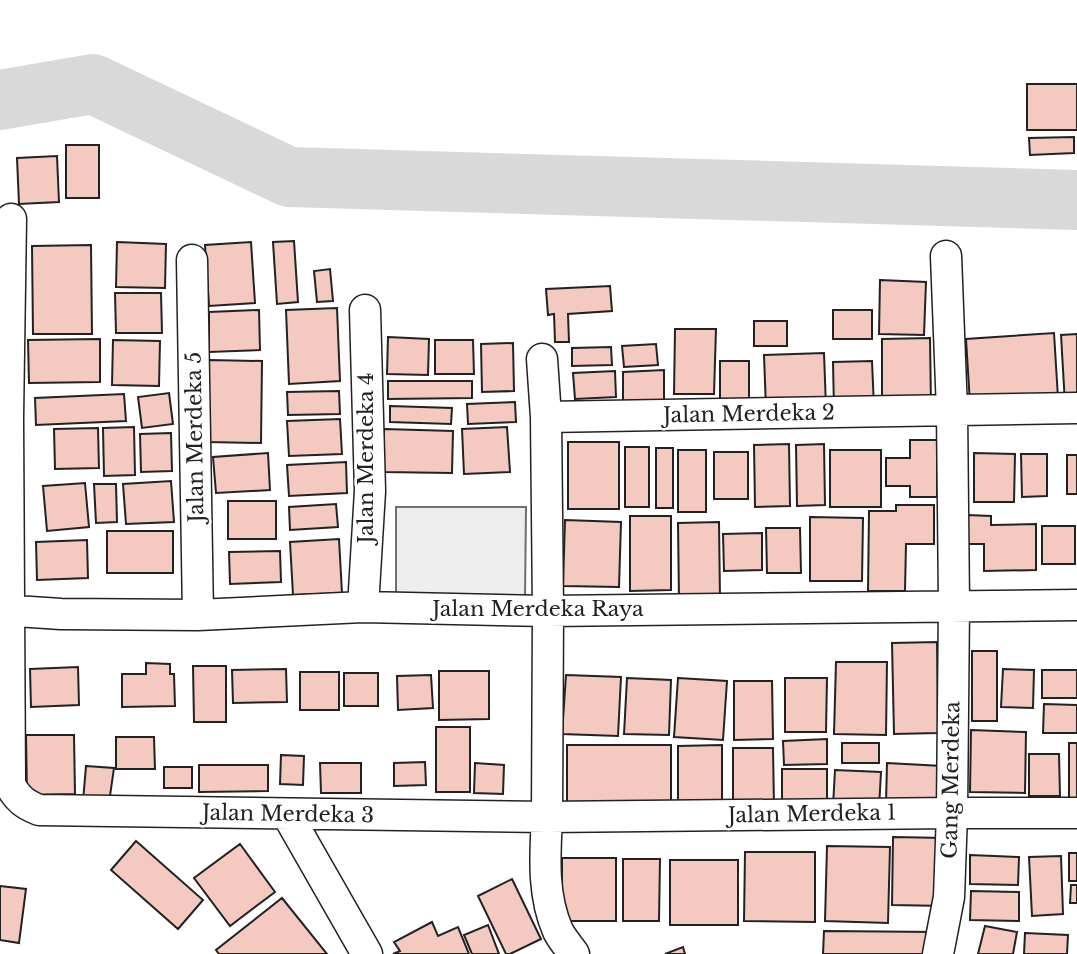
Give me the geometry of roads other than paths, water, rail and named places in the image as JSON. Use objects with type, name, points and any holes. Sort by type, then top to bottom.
[{"type":"street","points":[[5,610],[4,418],[11,219]]},
{"type":"street","points":[[947,256],[954,605]]},
{"type":"street","name":"Jalan Merdeka 5","points":[[192,260],[198,615]]},
{"type":"street","name":"Jalan Merdeka 4","points":[[363,607],[370,491],[365,310]]},
{"type":"street","points":[[542,359],[546,417],[548,611],[545,870],[550,903],[559,932],[574,954]]},
{"type":"street","name":"Jalan Merdeka 2","points":[[546,417],[1077,408]]},
{"type":"street","name":"Gang Merdeka","points":[[938,954],[949,897],[954,605]]},
{"type":"street","name":"Jalan Merdeka Raya","points":[[5,610],[61,614],[198,615],[363,607],[548,611],[1077,605]]},
{"type":"street","name":"Jalan Merdeka 3","points":[[5,610],[10,785],[17,798],[25,805],[39,810],[547,817]]},
{"type":"street","name":"Jalan Merdeka 1","points":[[547,817],[1077,813]]},
{"type":"street","points":[[287,814],[367,954]]},
{"type":"waterway","points":[[0,100],[93,84],[289,177],[1077,200]]}]
